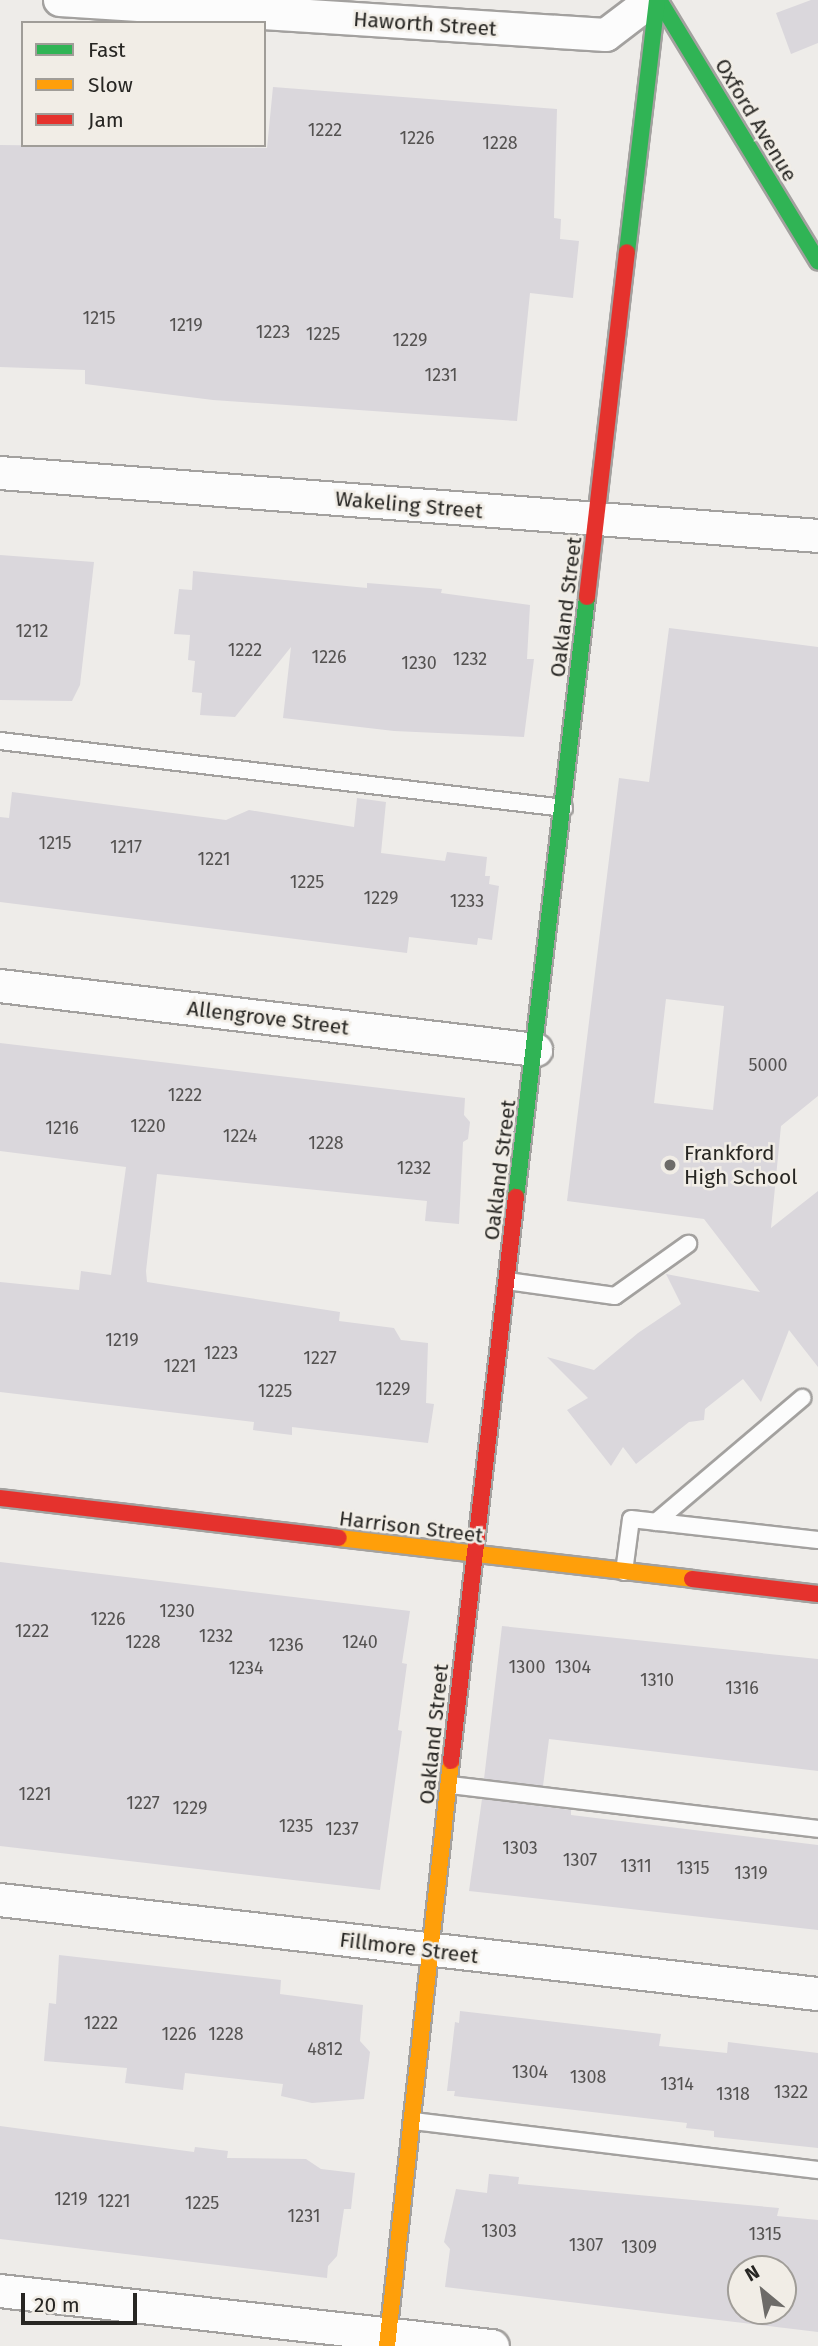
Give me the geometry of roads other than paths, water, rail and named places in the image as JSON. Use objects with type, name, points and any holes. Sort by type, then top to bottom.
[{"type":"street","name":"Haworth Street","points":[[60,0],[606,36],[656,0]]},
{"type":"street","name":"Oxford Avenue","points":[[656,0],[818,262]]},
{"type":"street","name":"Oakland Street","points":[[388,2340],[433,1951],[474,1555],[536,1050],[656,0]]},
{"type":"street","name":"Wakeling Street","points":[[0,473],[818,536]]},
{"type":"street","name":"Allengrove Street","points":[[0,986],[536,1050]]},
{"type":"street","name":"Harrison Street","points":[[0,1498],[818,1594]]},
{"type":"street","name":"Fillmore Street","points":[[0,1900],[818,1994]]},
{"type":"street","points":[[0,2291],[388,2340],[494,2346]]},
{"type":"lane","points":[[0,740],[564,808]]},
{"type":"lane","points":[[507,1281],[615,1296],[688,1244]]},
{"type":"lane","points":[[656,1522],[802,1398]]},
{"type":"lane","points":[[624,1572],[631,1519],[818,1540]]},
{"type":"lane","points":[[450,1785],[818,1829]]},
{"type":"lane","points":[[413,2121],[818,2170]]},
{"type":"place","name":"Frankford High School","points":[[670,1165]]}]
